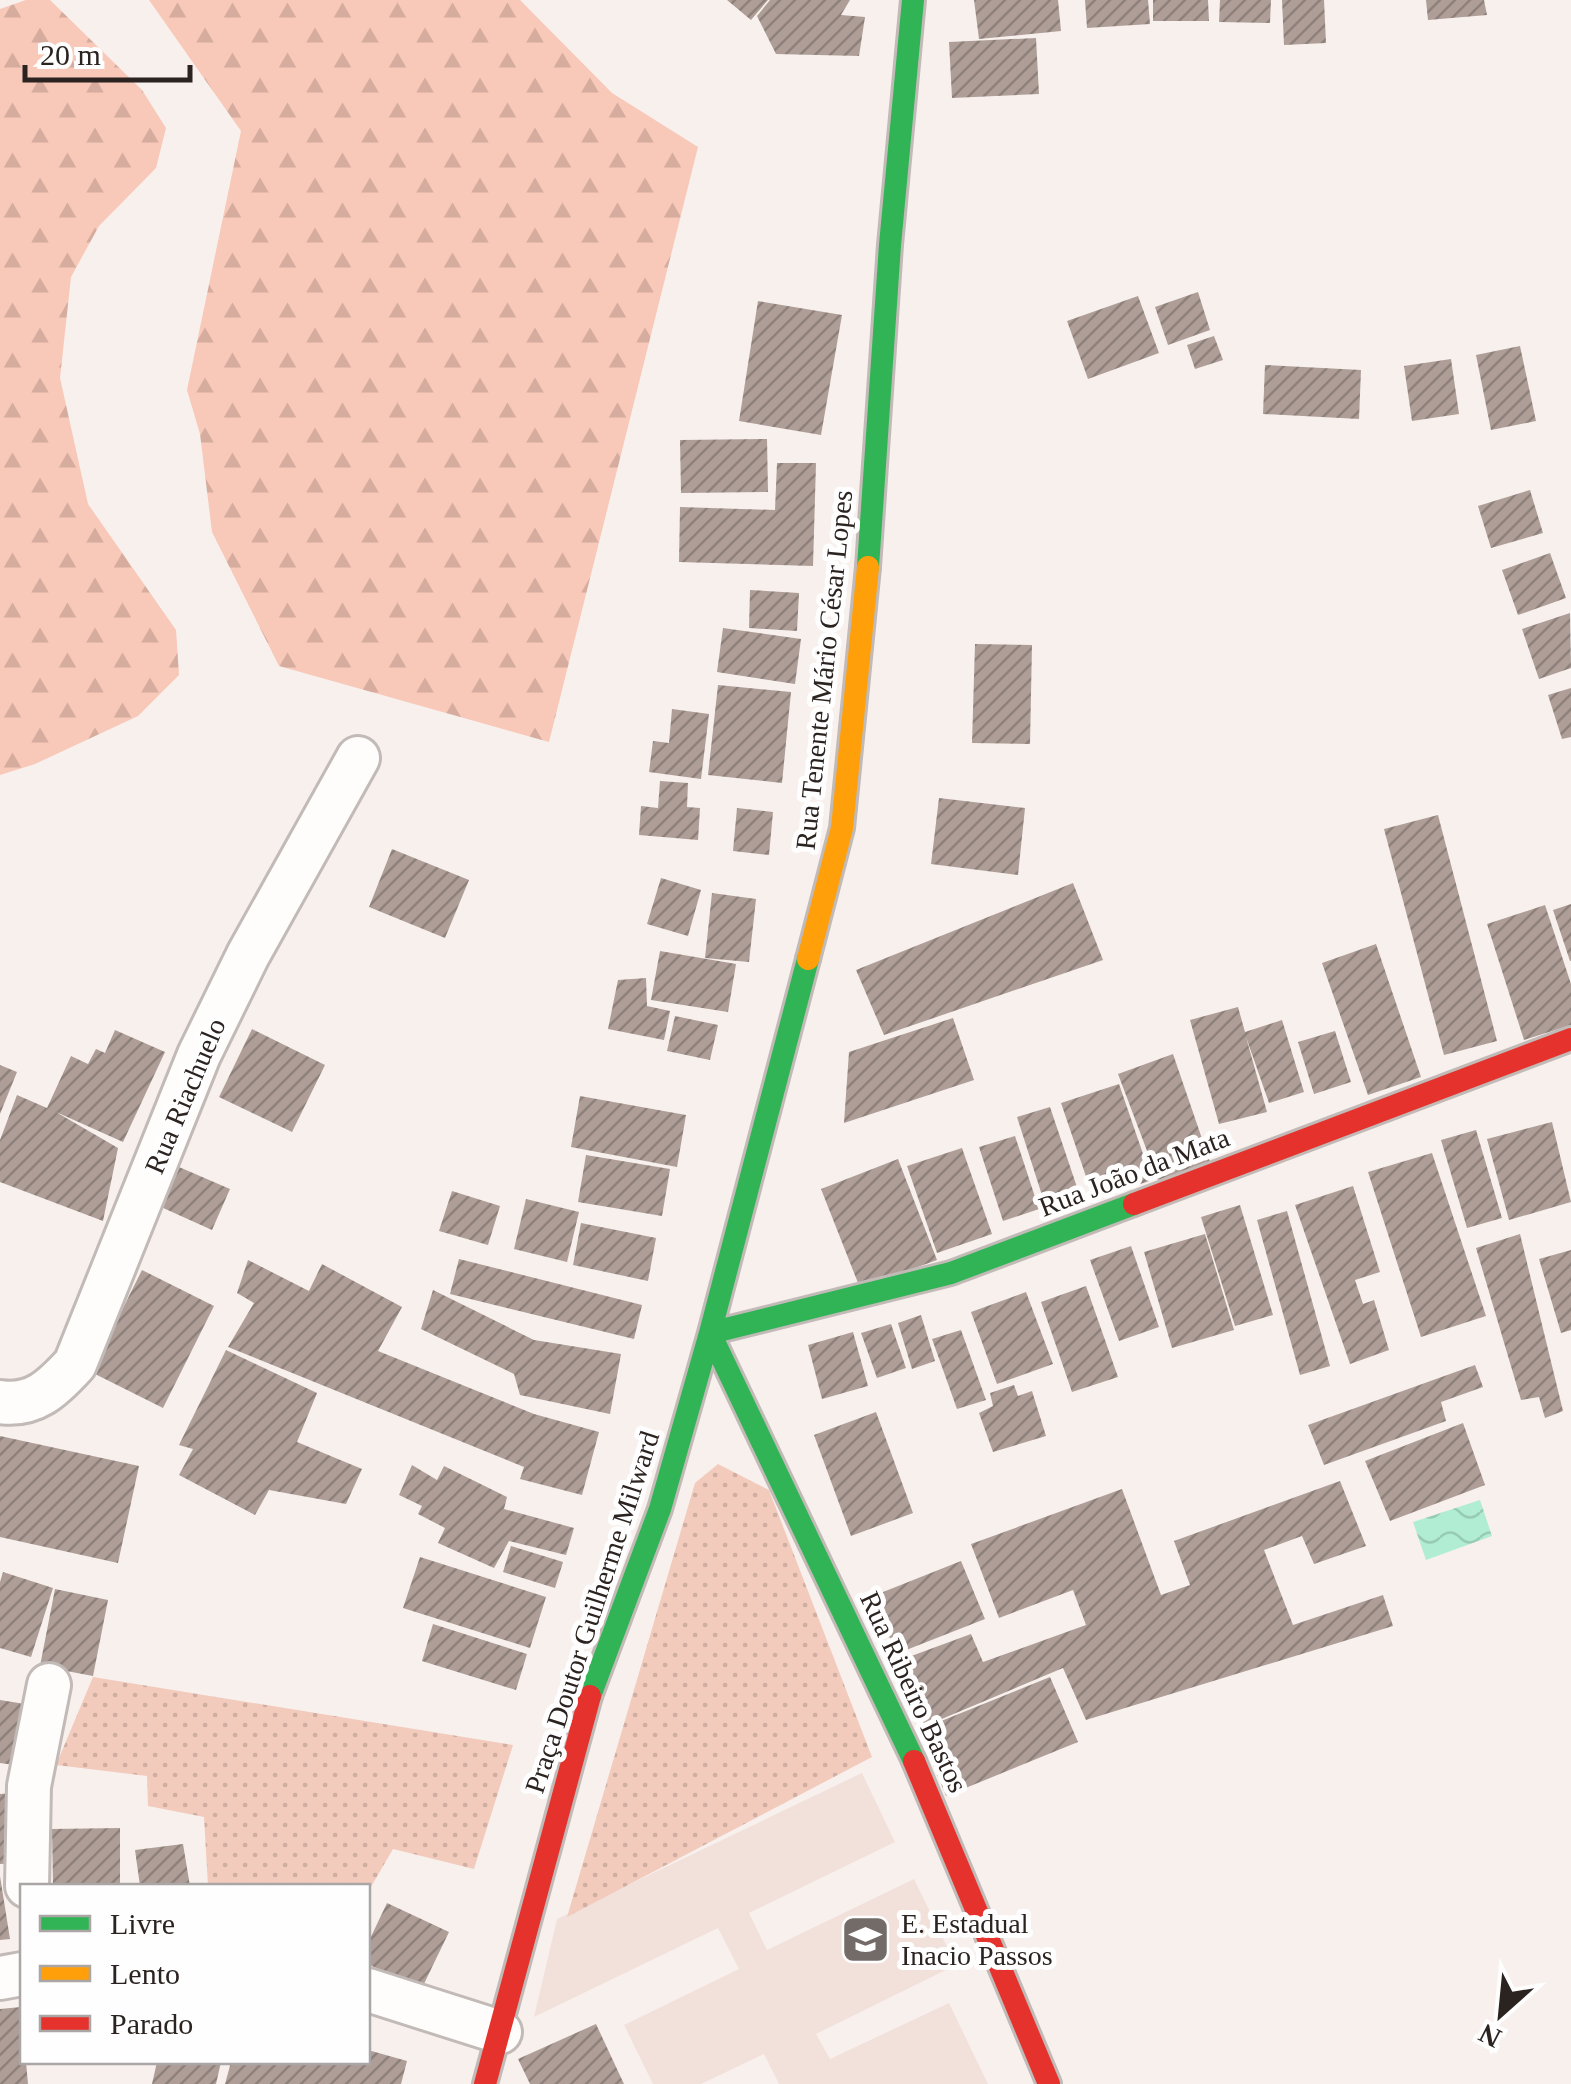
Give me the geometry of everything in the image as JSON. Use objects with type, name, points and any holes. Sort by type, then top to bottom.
[{"type":"main road","name":"Rua Tenente Mário César Lopes","points":[[710,1333],[842,828],[873,519],[890,245],[913,0]]},
{"type":"main road","name":"Rua João da Mata","points":[[710,1333],[951,1273],[1571,1039]]},
{"type":"main road","name":"Praça Doutor Guilherme Milward","points":[[484,2084],[586,1708],[660,1509],[710,1333]]},
{"type":"main road","name":"Rua Ribeiro Bastos","points":[[710,1333],[932,1799],[1049,2084]]},
{"type":"street","name":"Rua Riachuelo","points":[[0,1402],[18,1404],[52,1390],[74,1364],[199,1055],[248,955],[358,758]]},
{"type":"street","points":[[28,1884],[29,1786],[48,1684]]},
{"type":"street","points":[[370,1991],[500,2032]]},
{"type":"shaded area","points":[[718,1464],[769,1490],[872,1757],[567,1917],[695,1483]]},
{"type":"shaded area","points":[[93,1677],[513,1745],[474,1869],[393,1849],[370,1889],[370,1884],[208,1884],[204,1817],[148,1806],[147,1776],[56,1765]]},
{"type":"shaded area","name":"E. Estadual Inacio Passos","points":[[862,1773],[895,1842],[749,1913],[767,1950],[914,1879],[956,1965],[816,2034],[830,2059],[949,2003],[988,2084],[779,2084],[764,2054],[701,2084],[653,2084],[624,2025],[739,1969],[718,1928],[534,2017],[557,1919]]},
{"type":"green space","points":[[26,0],[50,0],[142,90],[166,128],[156,168],[99,226],[71,277],[60,378],[88,504],[176,630],[179,675],[138,716],[35,764],[0,775],[0,9]]},
{"type":"green space","points":[[149,0],[520,0],[612,93],[698,147],[549,742],[279,666],[212,532],[200,434],[187,390],[241,131]]},
{"type":"water","points":[[1480,1500],[1492,1536],[1426,1560],[1413,1522]]},
{"type":"building","points":[[727,0],[768,0],[751,20]]},
{"type":"building","points":[[770,0],[850,0],[841,15],[865,17],[859,56],[776,54],[757,16]]},
{"type":"building","points":[[974,0],[1058,0],[1061,31],[979,39]]},
{"type":"building","points":[[1085,0],[1148,0],[1150,24],[1087,28]]},
{"type":"building","points":[[1153,0],[1208,0],[1209,21],[1153,21]]},
{"type":"building","points":[[1220,0],[1271,0],[1270,23],[1219,22]]},
{"type":"building","points":[[1282,0],[1324,0],[1326,43],[1284,45]]},
{"type":"building","points":[[1426,0],[1484,0],[1487,15],[1428,20]]},
{"type":"building","points":[[1036,38],[1039,94],[952,98],[949,42]]},
{"type":"building","points":[[1198,292],[1210,330],[1168,345],[1155,307]]},
{"type":"building","points":[[1138,296],[1159,353],[1088,379],[1067,321]]},
{"type":"building","points":[[758,301],[842,315],[821,435],[739,421]]},
{"type":"building","points":[[1214,336],[1223,360],[1195,369],[1187,345]]},
{"type":"building","points":[[1520,346],[1536,421],[1491,430],[1476,355]]},
{"type":"building","points":[[1451,359],[1459,414],[1412,421],[1404,366]]},
{"type":"building","points":[[1265,365],[1361,370],[1359,419],[1263,414]]},
{"type":"building","points":[[767,439],[768,492],[681,493],[680,440]]},
{"type":"building","points":[[777,463],[816,463],[813,566],[679,562],[680,507],[775,510]]},
{"type":"building","points":[[1530,490],[1543,533],[1491,548],[1478,506]]},
{"type":"building","points":[[1550,553],[1566,598],[1518,615],[1502,570]]},
{"type":"building","points":[[750,590],[799,593],[797,631],[749,628]]},
{"type":"building","points":[[1570,613],[1571,668],[1539,679],[1522,629]]},
{"type":"building","points":[[723,628],[801,639],[795,684],[717,672]]},
{"type":"building","points":[[975,644],[1032,645],[1030,744],[972,743]]},
{"type":"building","points":[[718,685],[791,692],[782,783],[708,775]]},
{"type":"building","points":[[1571,688],[1571,737],[1562,739],[1548,695]]},
{"type":"building","points":[[672,709],[709,714],[701,779],[649,772],[653,741],[669,743]]},
{"type":"building","points":[[660,781],[688,783],[687,807],[700,808],[698,840],[639,835],[641,806],[658,808]]},
{"type":"building","points":[[939,798],[1025,808],[1018,875],[931,864]]},
{"type":"building","points":[[737,808],[773,812],[769,855],[733,851]]},
{"type":"building","points":[[1438,815],[1497,1041],[1444,1055],[1384,829]]},
{"type":"building","points":[[392,849],[469,880],[445,938],[369,907]]},
{"type":"building","points":[[661,878],[701,890],[688,936],[647,924]]},
{"type":"building","points":[[1073,883],[1103,960],[884,1035],[856,970]]},
{"type":"building","points":[[712,893],[756,899],[749,962],[705,958]]},
{"type":"building","points":[[1571,904],[1571,961],[1570,961],[1553,910]]},
{"type":"building","points":[[1545,905],[1571,984],[1571,1025],[1524,1040],[1487,924]]},
{"type":"building","points":[[1376,944],[1421,1077],[1368,1095],[1322,963]]},
{"type":"building","points":[[660,951],[736,964],[728,1012],[651,1000]]},
{"type":"building","points":[[646,978],[647,1006],[670,1011],[664,1040],[608,1029],[618,980]]},
{"type":"building","points":[[1238,1007],[1245,1032],[1282,1020],[1304,1092],[1269,1103],[1246,1037],[1267,1112],[1219,1124],[1190,1020]]},
{"type":"building","points":[[675,1016],[718,1025],[710,1060],[667,1051]]},
{"type":"building","points":[[953,1018],[974,1080],[844,1123],[849,1052]]},
{"type":"building","points":[[252,1029],[325,1065],[292,1132],[219,1097]]},
{"type":"building","points":[[115,1030],[165,1052],[123,1142],[56,1112],[118,1148],[103,1221],[0,1182],[0,1140],[17,1095],[47,1108],[71,1056],[88,1064],[96,1049],[105,1053]]},
{"type":"building","points":[[1335,1031],[1351,1082],[1314,1094],[1298,1042]]},
{"type":"building","points":[[1173,1054],[1210,1162],[1158,1180],[1118,1074]]},
{"type":"building","points":[[0,1065],[17,1072],[0,1114]]},
{"type":"building","points":[[1119,1084],[1152,1180],[1094,1200],[1061,1103]]},
{"type":"building","points":[[580,1096],[686,1115],[677,1167],[571,1147]]},
{"type":"building","points":[[1050,1107],[1081,1199],[1047,1211],[1017,1117]]},
{"type":"building","points":[[1552,1122],[1571,1202],[1509,1220],[1487,1139]]},
{"type":"building","points":[[1476,1130],[1502,1218],[1467,1228],[1441,1140]]},
{"type":"building","points":[[1015,1136],[1039,1209],[1003,1221],[979,1147]]},
{"type":"building","points":[[962,1148],[992,1234],[937,1253],[907,1166]]},
{"type":"building","points":[[1432,1153],[1486,1316],[1421,1337],[1368,1172]]},
{"type":"building","points":[[586,1155],[670,1169],[662,1216],[578,1202]]},
{"type":"building","points":[[898,1159],[937,1260],[860,1288],[821,1189]]},
{"type":"building","points":[[179,1167],[230,1189],[212,1230],[161,1207]]},
{"type":"building","points":[[1353,1186],[1380,1272],[1355,1280],[1363,1304],[1374,1300],[1389,1350],[1350,1364],[1295,1205]]},
{"type":"building","points":[[452,1191],[500,1206],[488,1245],[439,1231]]},
{"type":"building","points":[[526,1199],[579,1212],[567,1262],[514,1249]]},
{"type":"building","points":[[1240,1205],[1273,1315],[1235,1326],[1201,1217]]},
{"type":"building","points":[[1287,1211],[1330,1366],[1300,1375],[1257,1220]]},
{"type":"building","points":[[581,1223],[656,1238],[648,1281],[573,1265]]},
{"type":"building","points":[[1205,1234],[1234,1330],[1172,1348],[1144,1252]]},
{"type":"building","points":[[1520,1234],[1563,1411],[1545,1418],[1539,1397],[1521,1400],[1476,1248]]},
{"type":"building","points":[[1131,1246],[1159,1327],[1119,1341],[1090,1260]]},
{"type":"building","points":[[1571,1250],[1571,1330],[1561,1333],[1539,1259]]},
{"type":"building","points":[[459,1259],[642,1305],[634,1339],[450,1294]]},
{"type":"building","points":[[248,1260],[309,1291],[322,1264],[402,1307],[378,1351],[534,1414],[599,1432],[582,1495],[520,1479],[524,1467],[228,1347],[254,1303],[237,1293]]},
{"type":"building","points":[[142,1270],[214,1306],[163,1408],[91,1372]]},
{"type":"building","points":[[1086,1286],[1118,1377],[1072,1392],[1041,1302]]},
{"type":"building","points":[[433,1290],[534,1340],[621,1354],[610,1414],[520,1395],[514,1374],[421,1329]]},
{"type":"building","points":[[1026,1292],[1053,1364],[997,1384],[971,1312]]},
{"type":"building","points":[[921,1315],[935,1361],[912,1369],[898,1323]]},
{"type":"building","points":[[891,1324],[906,1368],[877,1378],[861,1333]]},
{"type":"building","points":[[961,1330],[986,1400],[957,1409],[932,1339]]},
{"type":"building","points":[[853,1332],[868,1386],[822,1399],[808,1345]]},
{"type":"building","points":[[226,1350],[317,1393],[297,1442],[362,1469],[346,1504],[269,1490],[255,1515],[179,1475],[193,1449],[179,1445]]},
{"type":"building","points":[[1475,1365],[1483,1387],[1441,1402],[1446,1421],[1324,1465],[1308,1425]]},
{"type":"building","points":[[1014,1385],[1018,1396],[1032,1391],[1046,1436],[993,1452],[979,1413],[993,1406],[990,1393]]},
{"type":"building","points":[[876,1412],[913,1513],[851,1536],[814,1435]]},
{"type":"building","points":[[1463,1423],[1485,1485],[1390,1521],[1365,1461]]},
{"type":"building","points":[[0,1436],[139,1466],[118,1563],[0,1537]]},
{"type":"building","points":[[412,1465],[437,1480],[444,1466],[507,1497],[504,1509],[574,1528],[566,1555],[509,1541],[494,1568],[438,1543],[445,1528],[418,1514],[422,1506],[399,1495]]},
{"type":"building","points":[[1340,1481],[1366,1546],[1314,1564],[1302,1536],[1264,1550],[1293,1625],[1383,1595],[1393,1626],[1086,1720],[1063,1668],[925,1726],[895,1662],[971,1634],[983,1662],[1086,1625],[1073,1590],[999,1618],[971,1544],[1122,1489],[1161,1595],[1190,1585],[1174,1541]]},
{"type":"building","points":[[511,1546],[563,1562],[555,1588],[503,1572]]},
{"type":"building","points":[[420,1557],[546,1597],[530,1648],[403,1608]]},
{"type":"building","points":[[961,1561],[985,1619],[896,1654],[873,1596]]},
{"type":"building","points":[[3,1572],[53,1588],[31,1657],[0,1648]]},
{"type":"building","points":[[55,1589],[108,1600],[93,1676],[40,1666]]},
{"type":"building","points":[[433,1624],[527,1654],[516,1690],[422,1661]]},
{"type":"building","points":[[1050,1677],[1078,1742],[946,1796],[919,1730]]},
{"type":"building","points":[[0,1700],[31,1705],[22,1766],[0,1763]]},
{"type":"building","points":[[11,1793],[17,1863],[0,1864],[0,1794]]},
{"type":"building","points":[[120,1828],[120,1884],[53,1884],[52,1829]]},
{"type":"building","points":[[183,1844],[190,1884],[140,1884],[135,1850]]},
{"type":"building","points":[[0,1876],[10,1939],[0,1940]]},
{"type":"building","points":[[387,1903],[449,1932],[421,1990],[370,1965],[370,1939]]},
{"type":"building","points":[[20,2007],[20,2064],[26,2064],[28,2084],[0,2084],[0,2009]]},
{"type":"building","points":[[596,2024],[624,2084],[530,2084],[518,2059]]},
{"type":"building","points":[[370,2051],[407,2061],[401,2084],[225,2084],[230,2064],[370,2064]]},
{"type":"building","points":[[157,2064],[221,2064],[216,2084],[152,2084]]},
{"type":"traffic: fast","points":[[868,567],[890,245],[913,0]]},
{"type":"traffic: fast","points":[[590,1696],[660,1509],[808,959]]},
{"type":"traffic: fast","points":[[710,1333],[951,1273],[1134,1204]]},
{"type":"traffic: fast","points":[[710,1333],[914,1761]]},
{"type":"traffic: slow","points":[[808,959],[842,828],[868,567]]},
{"type":"traffic: jam","points":[[1134,1204],[1571,1039]]},
{"type":"traffic: jam","points":[[485,2084],[590,1696]]},
{"type":"traffic: jam","points":[[914,1761],[1049,2084]]},
{"type":"place","name":"E. Estadual Inacio Passos","points":[[866,1939]]}]
